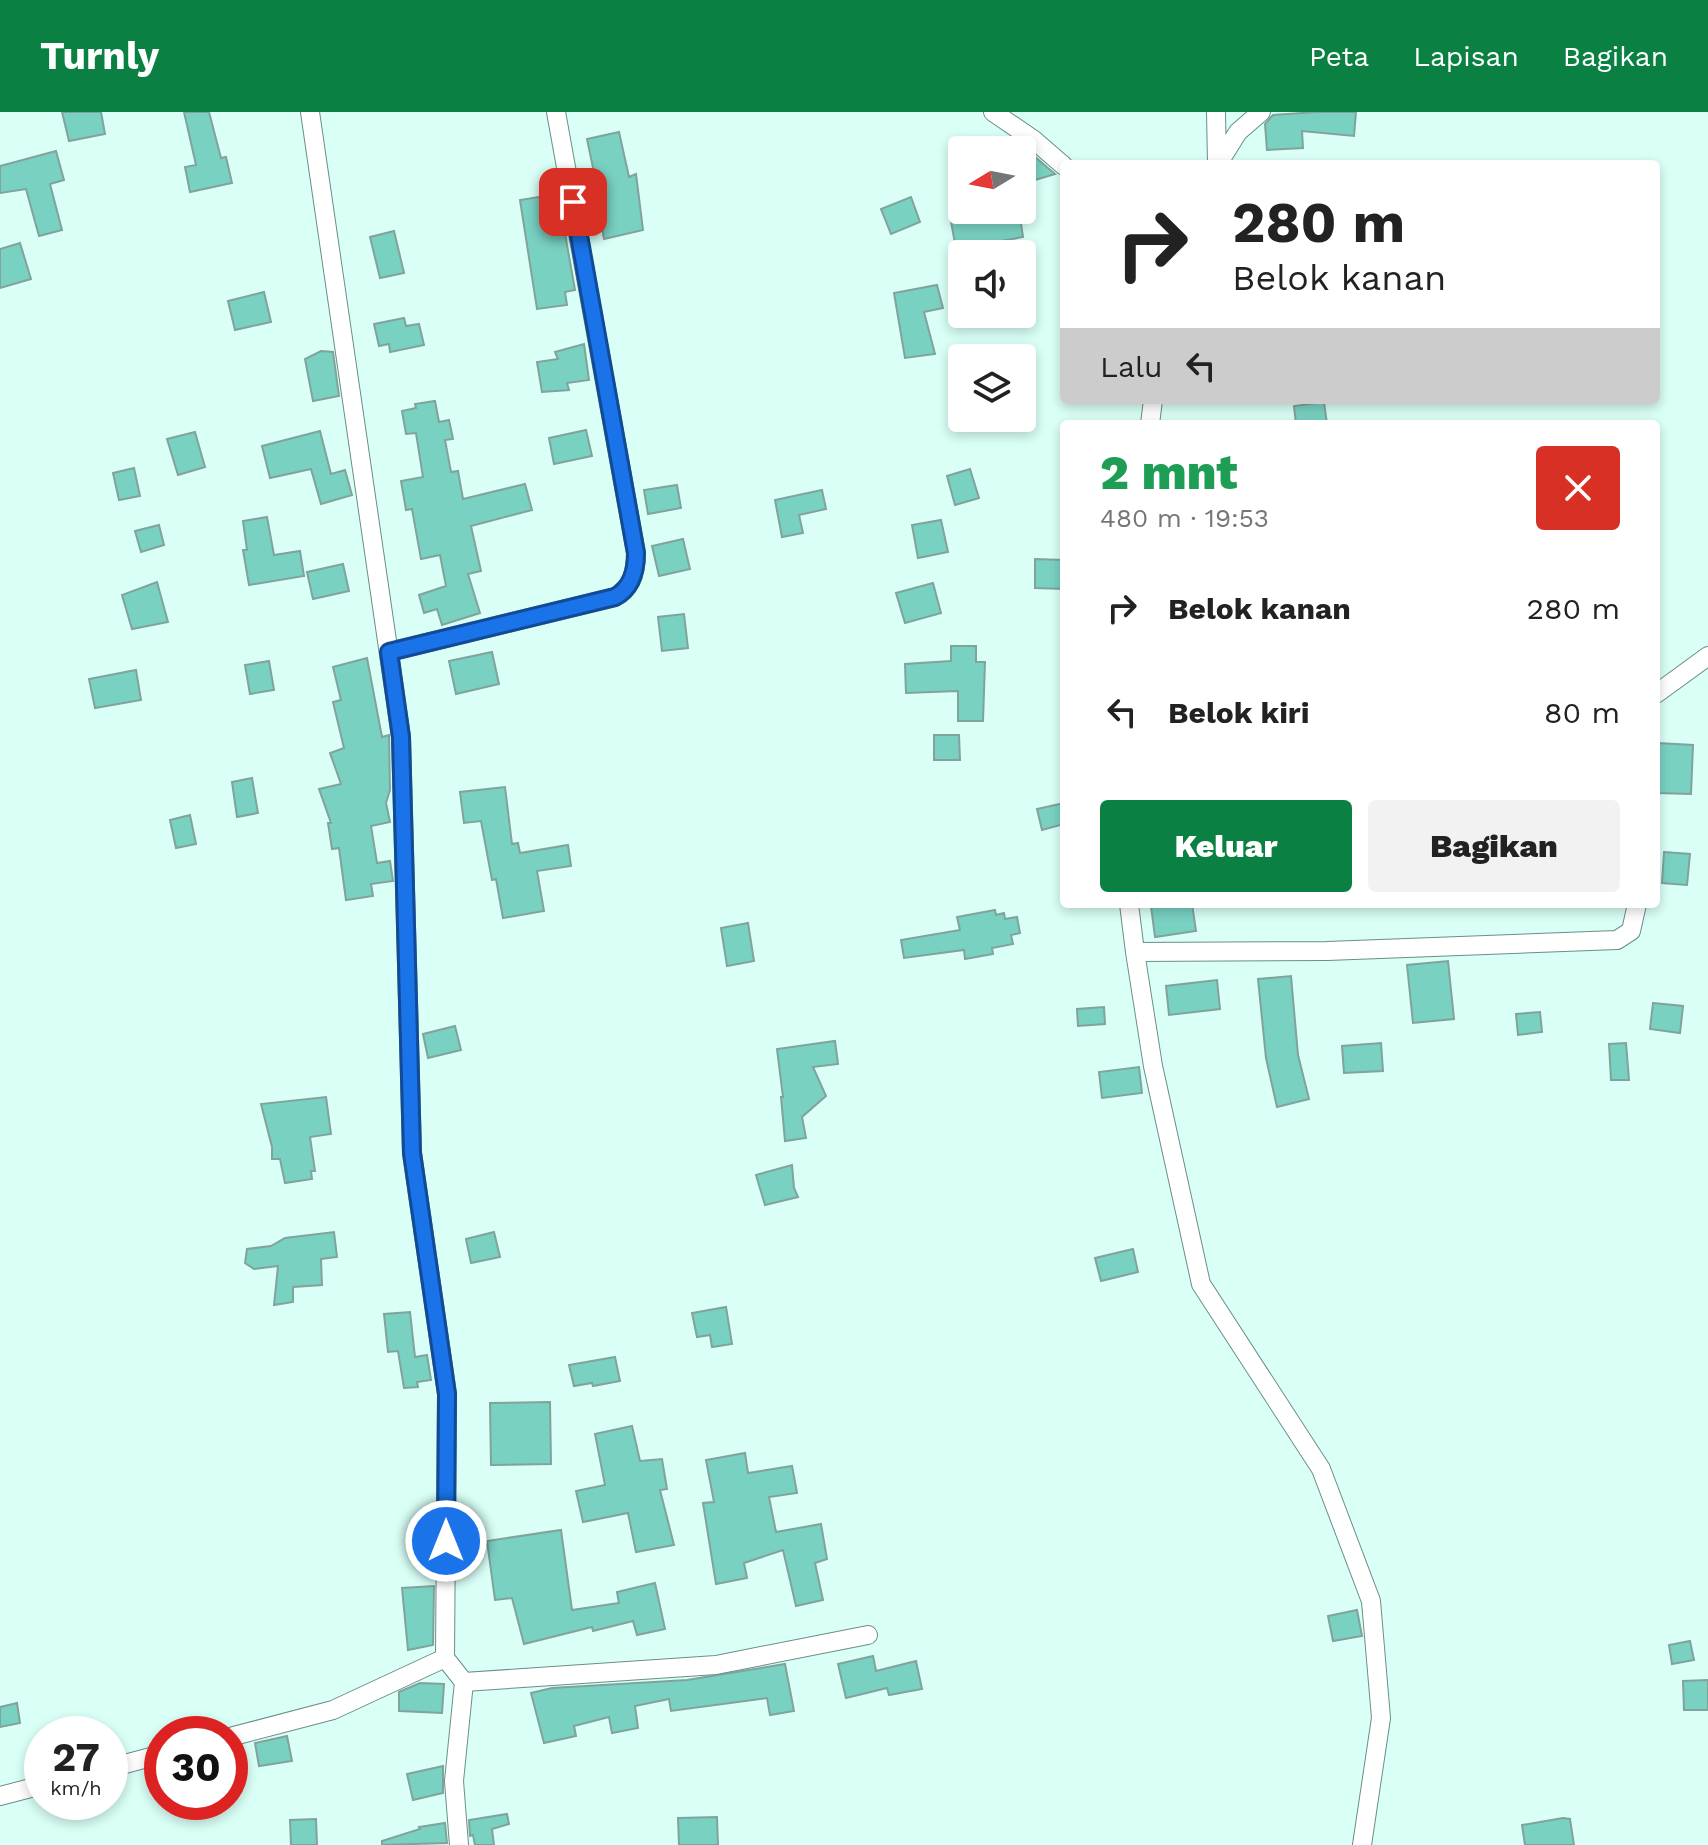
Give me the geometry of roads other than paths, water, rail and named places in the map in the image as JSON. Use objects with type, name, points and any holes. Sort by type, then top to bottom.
[{"type":"street","points":[[310,112],[401,737],[412,1153],[447,1394],[445,1658],[464,1682],[454,1781],[459,1845]]},
{"type":"street","points":[[389,652],[615,597],[624,591],[633,576],[636,553],[556,112]]},
{"type":"street","points":[[993,112],[1060,163]]},
{"type":"street","points":[[1216,112],[1217,160]]},
{"type":"street","points":[[1220,160],[1238,132],[1261,112]]},
{"type":"street","points":[[1660,691],[1708,656]]},
{"type":"street","points":[[1130,908],[1153,1066],[1201,1284],[1321,1469],[1371,1601],[1381,1718],[1362,1845]]},
{"type":"street","points":[[1135,952],[1327,951],[1617,940],[1631,931],[1636,908]]},
{"type":"street","points":[[464,1682],[716,1665],[868,1635]]},
{"type":"street","points":[[248,1732],[333,1710],[445,1658]]},
{"type":"street","points":[[0,1796],[24,1790]]}]
